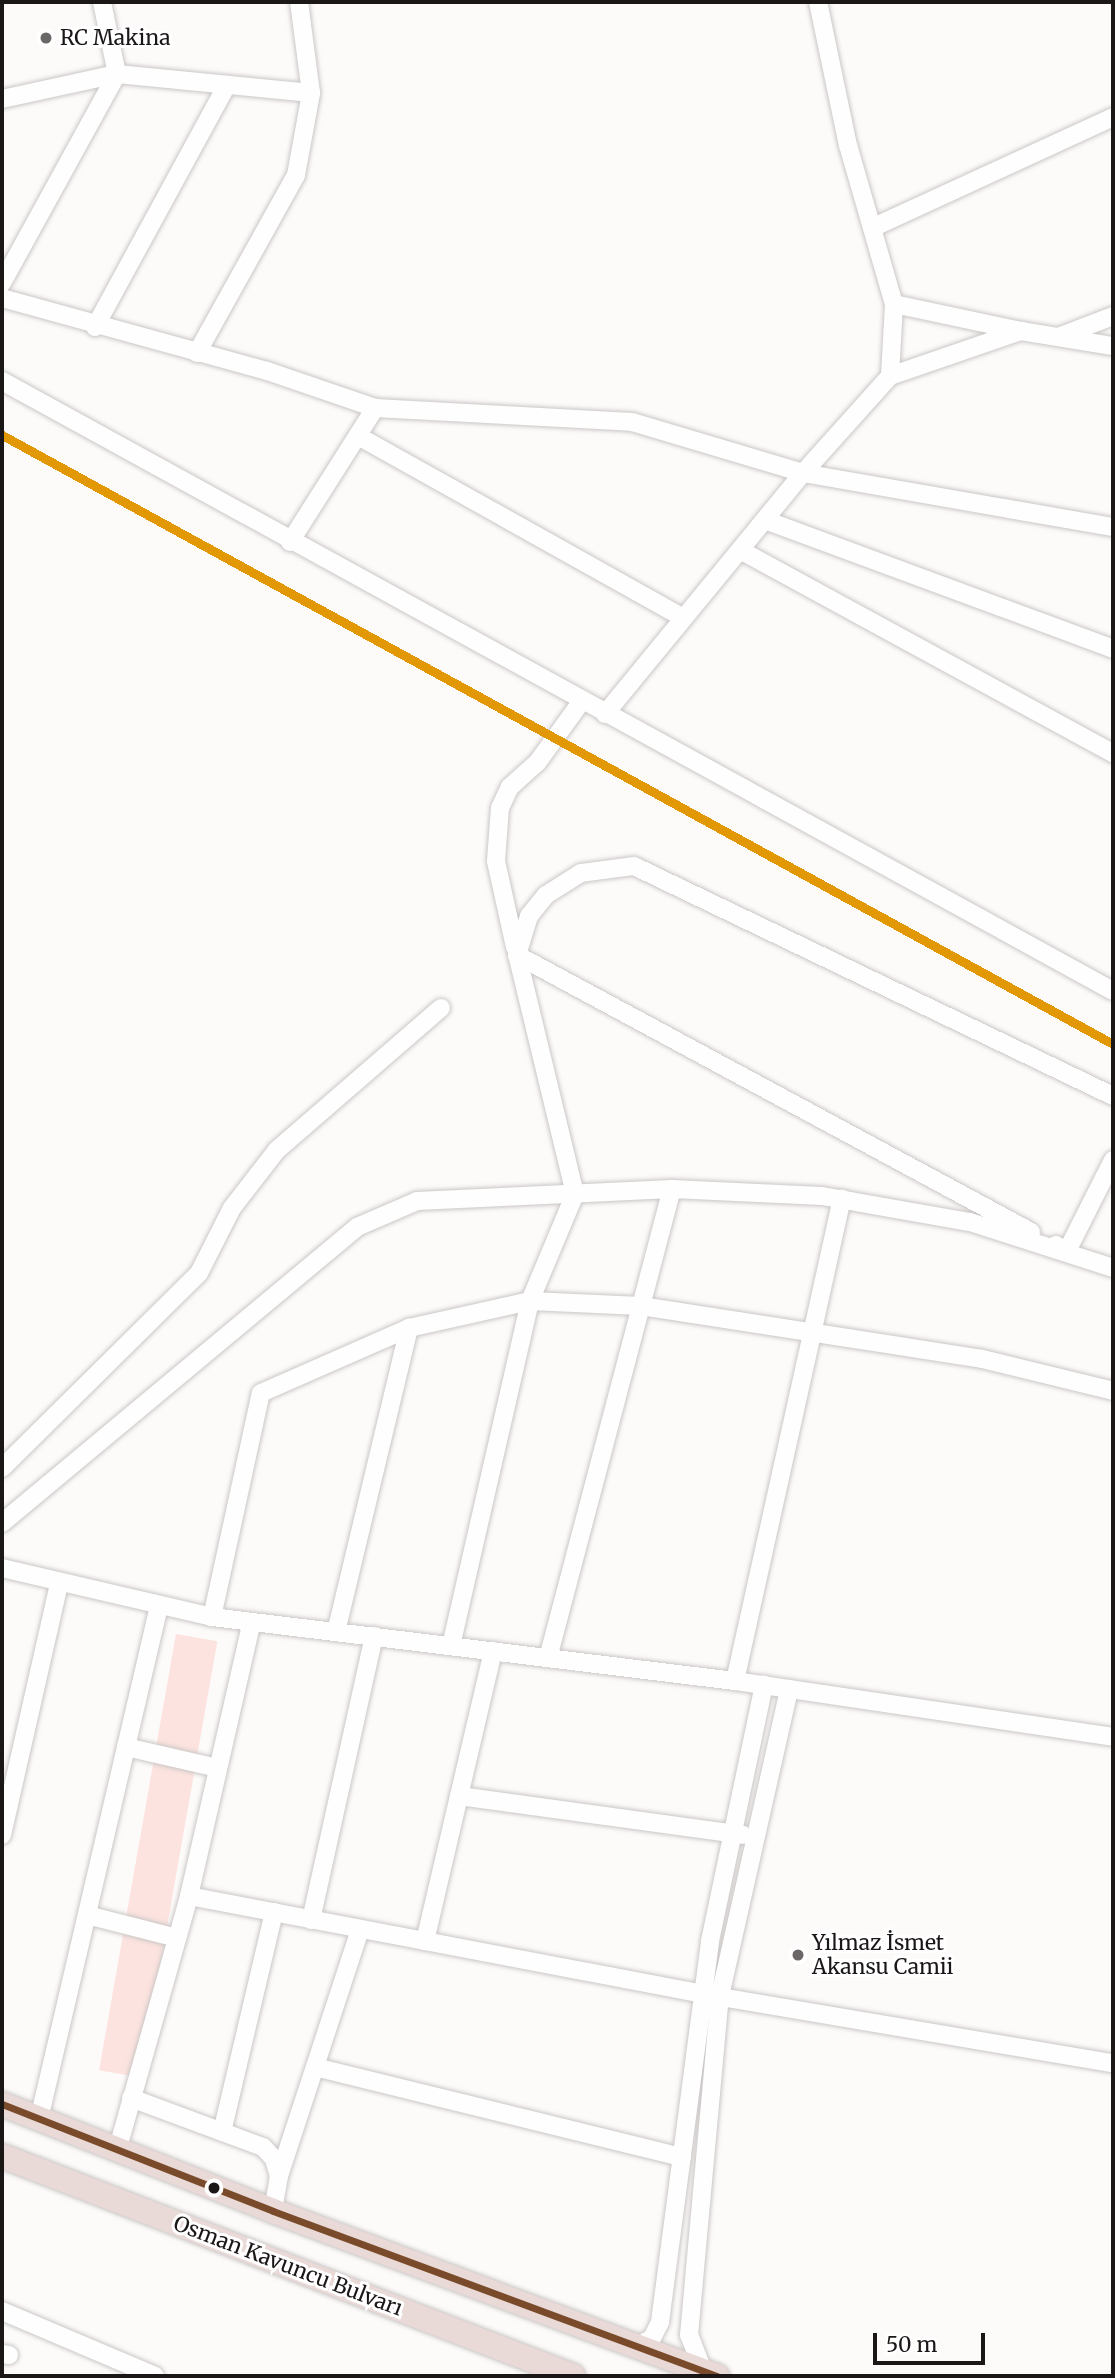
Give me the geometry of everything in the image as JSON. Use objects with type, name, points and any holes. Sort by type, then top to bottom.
[{"type":"highway","points":[[2,2104],[273,2211],[710,2373]]},
{"type":"highway","name":"Osman Kavuncu Bulvarı","points":[[2,2156],[573,2376]]},
{"type":"street","points":[[2,284],[117,74],[102,2]]},
{"type":"street","points":[[197,353],[296,175],[312,93],[299,2]]},
{"type":"street","points":[[818,2],[848,145],[874,227],[894,304],[891,376]]},
{"type":"street","points":[[2,99],[117,74],[312,93]]},
{"type":"street","points":[[95,327],[227,85]]},
{"type":"street","points":[[874,227],[1113,117]]},
{"type":"street","points":[[2,298],[95,327],[197,353],[376,408],[632,422],[803,473],[1113,527]]},
{"type":"street","points":[[894,304],[1021,331],[1113,346]]},
{"type":"street","points":[[1059,337],[1113,316]]},
{"type":"street","points":[[605,714],[803,473],[891,376],[1021,331]]},
{"type":"street","points":[[2,381],[581,702],[1113,991]]},
{"type":"street","points":[[290,542],[376,408]]},
{"type":"street","points":[[358,436],[683,618]]},
{"type":"street","points":[[765,520],[1113,649]]},
{"type":"street","points":[[740,550],[1113,752]]},
{"type":"street","points":[[451,1646],[530,1301],[575,1194],[496,861],[497,819],[510,787],[537,763],[581,702]]},
{"type":"street","points":[[517,954],[529,916],[557,886],[594,869],[634,866],[1113,1096]]},
{"type":"street","points":[[517,954],[1067,1251]]},
{"type":"street","points":[[2,1468],[200,1273],[232,1208],[277,1150],[440,1008]]},
{"type":"street","points":[[1067,1251],[1113,1160]]},
{"type":"street","points":[[548,1658],[672,1189]]},
{"type":"street","points":[[2,1523],[371,1218],[432,1198],[672,1189],[842,1199],[970,1222],[1113,1268]]},
{"type":"street","points":[[735,1681],[842,1199]]},
{"type":"street","points":[[212,1617],[261,1392],[409,1328],[530,1301],[641,1306],[982,1359],[1113,1391]]},
{"type":"street","points":[[337,1632],[409,1328]]},
{"type":"street","points":[[2,1568],[59,1584],[212,1617],[735,1681],[1113,1737]]},
{"type":"street","points":[[2,1835],[8,1772],[59,1584]]},
{"type":"street","points":[[39,2119],[159,1606]]},
{"type":"street","points":[[117,2151],[188,1896],[252,1622]]},
{"type":"street","points":[[311,1920],[374,1636]]},
{"type":"street","points":[[425,1941],[493,1651]]},
{"type":"street","points":[[636,2347],[653,2338],[660,2322],[682,2157],[712,1995],[733,1832],[764,1685]]},
{"type":"street","points":[[710,2373],[689,2335],[712,1995],[756,1839],[789,1689]]},
{"type":"street","points":[[126,1747],[218,1768]]},
{"type":"street","points":[[459,1796],[733,1832],[756,1839]]},
{"type":"street","points":[[188,1896],[712,1995],[1113,2063]]},
{"type":"street","points":[[222,2132],[274,1912]]},
{"type":"street","points":[[87,1915],[177,1938]]},
{"type":"street","points":[[273,2211],[279,2176],[360,1929]]},
{"type":"street","points":[[314,2067],[682,2157]]},
{"type":"street","points":[[131,2098],[264,2147],[274,2159],[279,2176]]},
{"type":"street","points":[[2,2311],[156,2376]]},
{"type":"shaded area","points":[[176,1634],[217,1641],[140,2078],[99,2070]]},
{"type":"transit line","points":[[2,435],[1113,1044]]},
{"type":"transit line","points":[[2,2104],[273,2211],[717,2376]]},
{"type":"place","name":"RC Makina","points":[[46,38]]},
{"type":"place","name":"Yılmaz İsmet Akansu Camii","points":[[798,1955]]}]
